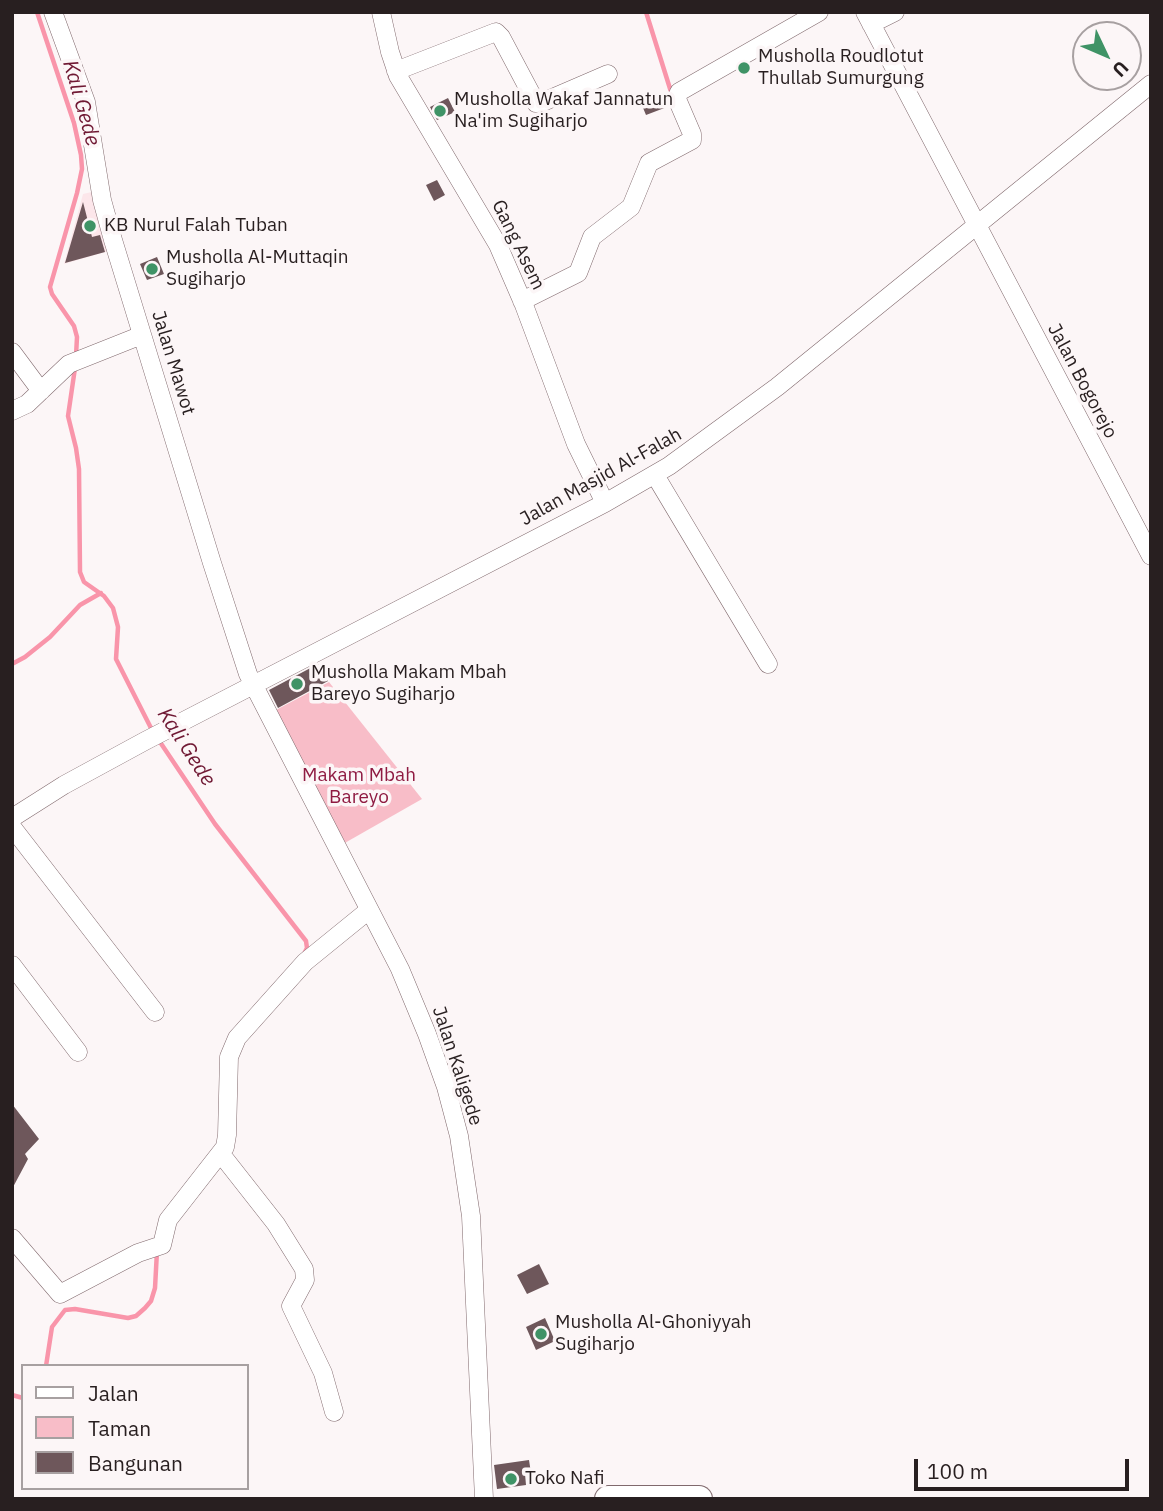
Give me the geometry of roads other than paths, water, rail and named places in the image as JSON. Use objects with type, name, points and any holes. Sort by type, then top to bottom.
[{"type":"highway","points":[[607,1499],[699,1499]]},
{"type":"street","name":"Jalan Mawot","points":[[53,12],[86,103],[102,200],[212,563],[252,684]]},
{"type":"street","name":"Gang Asem","points":[[381,12],[396,71],[489,228],[522,301],[576,444],[605,503]]},
{"type":"street","points":[[522,301],[578,273],[592,237],[631,208],[649,163],[693,138],[677,99],[678,93],[819,12]]},
{"type":"street","points":[[868,18],[895,12]]},
{"type":"street","name":"Jalan Bogorejo","points":[[868,18],[1151,556]]},
{"type":"street","points":[[396,71],[496,32],[536,103],[608,74]]},
{"type":"street","name":"Jalan Masjid Al-Falah","points":[[12,818],[64,785],[145,741],[655,475],[778,387],[1151,84]]},
{"type":"street","points":[[12,411],[27,404],[76,360],[142,335]]},
{"type":"street","points":[[12,352],[41,391]]},
{"type":"street","points":[[655,475],[768,664]]},
{"type":"street","name":"Jalan Kaligede","points":[[252,684],[400,969],[446,1087],[458,1136],[474,1249],[484,1499]]},
{"type":"street","points":[[12,827],[155,1012]]},
{"type":"street","points":[[12,1238],[61,1294],[163,1243],[168,1220],[221,1154],[227,1135],[229,1058],[237,1038],[305,962],[369,910]]},
{"type":"street","points":[[12,965],[78,1052]]},
{"type":"street","points":[[221,1154],[269,1216],[304,1269],[306,1280],[291,1306],[323,1373],[334,1412]]},
{"type":"waterway","name":"Kali Gede","points":[[37,12],[74,123],[81,155],[82,169],[77,193],[50,287],[74,326],[77,337],[76,356]]},
{"type":"waterway","points":[[646,12],[672,95]]},
{"type":"waterway","name":"Kali Gede","points":[[75,368],[68,416],[79,469],[80,572],[84,582],[104,596],[113,608],[118,627],[116,659],[153,732]]},
{"type":"waterway","points":[[12,664],[50,637],[80,605],[101,593]]},
{"type":"waterway","name":"Kali Gede","points":[[158,739],[215,824],[306,941],[304,954]]},
{"type":"waterway","name":"Kali Gede","points":[[46,1364],[52,1327],[65,1310],[75,1309],[128,1318],[136,1316],[145,1308],[151,1301],[155,1288],[157,1251]]},
{"type":"waterway","name":"Kali Gede","points":[[12,1395],[21,1397]]},
{"type":"place","name":"Musholla Roudlotut Thullab Sumurgung","points":[[744,68]]},
{"type":"place","name":"Musholla Wakaf Jannatun Na'im Sugiharjo","points":[[440,111]]},
{"type":"place","name":"KB Nurul Falah Tuban","points":[[90,226]]},
{"type":"place","name":"Musholla Al-Muttaqin Sugiharjo","points":[[152,269]]},
{"type":"place","name":"Musholla Makam Mbah Bareyo Sugiharjo","points":[[297,684]]},
{"type":"place","name":"Musholla Al-Ghoniyyah Sugiharjo","points":[[541,1334]]},
{"type":"place","name":"Toko Nafi","points":[[511,1479]]},
{"type":"park label","name":"Makam Mbah Bareyo","points":[[359,787]]}]
